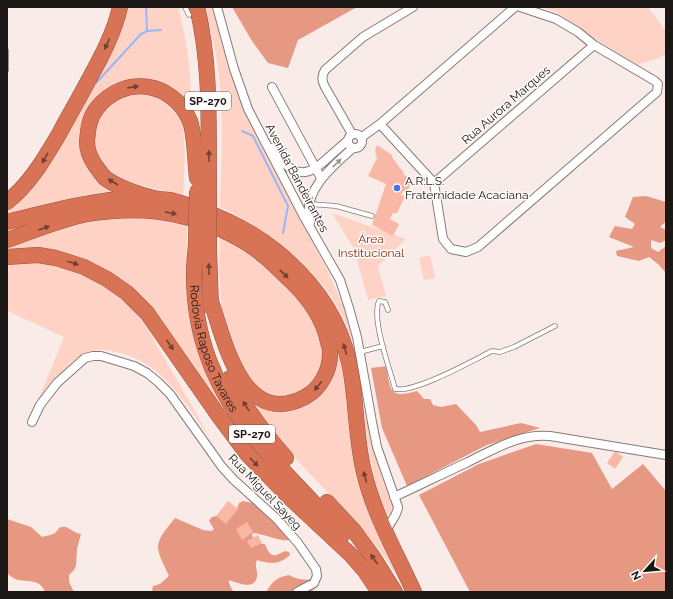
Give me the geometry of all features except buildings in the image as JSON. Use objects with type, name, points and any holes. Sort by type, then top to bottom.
[{"type":"highway","points":[[7,202],[30,180],[42,163],[79,99],[108,42],[118,18],[120,7]]},
{"type":"highway","name":"SP-270","points":[[189,9],[202,30],[207,64],[201,188]]},
{"type":"highway","name":"SP-270","points":[[189,9],[198,63],[202,247]]},
{"type":"highway","points":[[201,188],[190,122],[181,106],[168,94],[154,87],[137,86],[120,90],[103,100],[93,113],[88,128],[87,147],[92,160],[104,176],[116,185],[150,197],[174,201],[202,210],[234,224],[257,237],[293,266],[320,296],[333,318],[349,363],[363,470],[377,514],[414,592]]},
{"type":"highway","points":[[7,222],[92,202],[116,198],[150,197]]},
{"type":"highway","points":[[7,240],[67,220],[117,210],[149,210],[173,213],[203,221],[233,235],[264,255],[294,284],[317,311],[326,329],[330,354],[327,371],[317,388],[309,395],[290,403],[268,402],[252,394],[242,382],[224,343],[210,298]]},
{"type":"highway","name":"Rodovia Raposo Tavares","points":[[202,247],[214,326],[221,354],[232,382],[244,404],[274,444],[354,531],[374,557],[395,592]]},
{"type":"highway","name":"Rodovia Raposo Tavares","points":[[202,247],[194,274],[196,311],[202,341],[224,393],[254,437],[321,510],[357,553],[372,576],[379,592]]},
{"type":"highway","points":[[7,257],[38,256],[56,258],[84,267],[107,279],[127,293],[151,319],[247,454],[288,496],[351,555],[365,571],[379,592]]},
{"type":"street","name":"Avenida Bandeirantes","points":[[216,7],[239,88],[248,109],[286,184],[340,280],[349,308],[359,352],[376,441],[385,472],[398,507],[398,513],[396,517],[392,519],[386,534]]},
{"type":"street","points":[[353,148],[349,145],[350,137],[322,81],[324,70],[363,37],[413,7]]},
{"type":"street","points":[[362,137],[380,124],[515,7]]},
{"type":"street","points":[[380,124],[434,183],[443,239],[451,249],[466,252],[478,246],[654,95],[658,88],[658,84],[655,81],[594,45],[578,32],[556,19],[520,7]]},
{"type":"street","name":"Rua Aurora Marques","points":[[434,183],[594,45]]},
{"type":"street","points":[[272,86],[321,178]]},
{"type":"street","points":[[258,130],[283,163],[295,170],[305,173],[316,168],[356,133],[362,137]]},
{"type":"street","points":[[313,231],[309,218],[309,204],[314,191],[321,178],[353,148],[361,146],[363,141],[362,137]]},
{"type":"street","points":[[286,184],[295,170]]},
{"type":"street","name":"Rua Miguel Sayeg","points":[[32,422],[40,405],[57,383],[85,358],[101,356],[134,366],[147,373],[170,394],[222,467],[234,480],[277,519],[298,543],[316,569],[317,576],[314,583],[297,592]]},
{"type":"street","points":[[394,497],[503,444],[528,436],[550,436],[666,455]]},
{"type":"street","points":[[377,514],[384,519],[392,519]]},
{"type":"lane","points":[[309,204],[336,206],[372,216]]},
{"type":"lane","points":[[388,310],[385,302],[379,301],[376,316],[395,389],[401,390],[431,380],[492,351],[500,352],[514,347],[555,326]]},
{"type":"lane","points":[[359,352],[383,346]]},
{"type":"green space","points":[[123,7],[178,7],[189,61],[191,117],[177,96],[117,87],[83,137],[113,191],[73,198],[7,214],[7,206],[14,202]]},
{"type":"green space","points":[[205,7],[212,7],[237,93],[248,119],[326,267],[344,308],[355,347],[344,319],[329,294],[317,278],[271,237],[220,207],[222,142],[221,92],[215,50]]},
{"type":"green space","points":[[543,7],[648,7],[666,31],[666,54],[659,58],[637,65],[595,39],[556,12]]},
{"type":"green space","points":[[149,90],[182,114],[185,154],[183,195],[118,181],[99,163],[91,138],[98,113],[118,95]]},
{"type":"green space","name":"Área Institucional","points":[[332,213],[406,239],[378,266],[386,296],[368,300],[354,249]]},
{"type":"green space","points":[[108,215],[187,219],[187,269],[191,316],[202,362],[224,408],[244,439],[259,456],[266,468],[109,275],[7,252],[7,246],[42,233]]},
{"type":"green space","points":[[224,221],[247,234],[280,258],[307,286],[329,317],[337,334],[346,366],[359,466],[363,483],[380,531],[410,592],[405,592],[393,570],[363,530],[279,439],[249,396],[259,403],[270,407],[281,408],[304,402],[323,389],[330,380],[336,358],[333,338],[324,318],[296,280],[259,249],[223,227]]},
{"type":"green space","points":[[220,233],[231,238],[298,294],[324,338],[324,369],[306,393],[269,398],[250,385],[225,328],[221,302],[219,271]]},
{"type":"green space","points":[[430,255],[435,278],[424,280],[419,258]]},
{"type":"green space","points":[[7,261],[53,263],[94,278],[118,295],[134,311],[147,328],[211,439],[183,399],[161,376],[149,366],[135,358],[110,351],[102,350],[84,354],[71,363],[36,405],[64,337],[7,311]]},
{"type":"green space","points":[[364,410],[382,479],[394,505],[395,511],[391,516],[386,514],[377,488],[369,450]]},
{"type":"shaded area","points":[[232,7],[357,7],[298,40],[288,68],[268,63],[252,41]]},
{"type":"shaded area","points":[[646,196],[666,202],[666,221],[660,227],[666,230],[666,240],[660,243],[651,240],[651,248],[658,252],[666,246],[666,273],[649,257],[639,261],[617,256],[616,251],[634,247],[609,237],[615,226],[632,229],[635,224],[625,217],[633,197]]},
{"type":"shaded area","points":[[386,366],[389,382],[393,391],[401,394],[417,391],[424,399],[430,399],[433,405],[441,407],[456,404],[476,425],[480,432],[521,423],[540,428],[487,445],[407,486],[382,428],[371,368]]},
{"type":"shaded area","points":[[536,444],[592,453],[612,489],[643,464],[666,491],[666,592],[470,592],[419,495],[479,464]]},
{"type":"shaded area","points":[[243,501],[262,505],[292,537],[289,540],[281,540],[253,533],[252,535],[254,539],[259,543],[265,544],[269,552],[273,555],[285,551],[289,552],[290,555],[282,561],[274,563],[257,560],[256,581],[250,585],[246,585],[229,580],[233,592],[154,592],[152,590],[153,586],[160,584],[169,576],[160,557],[158,546],[162,535],[175,518],[203,530],[211,531],[214,529],[209,521],[212,517],[232,515],[235,513],[239,503]]},
{"type":"shaded area","points":[[7,519],[31,527],[42,537],[54,534],[59,528],[62,527],[66,527],[76,533],[81,534],[77,549],[76,566],[69,575],[69,582],[74,592],[45,592],[37,583],[17,580],[7,573]]},
{"type":"shaded area","points":[[289,575],[300,579],[312,579],[320,576],[320,580],[315,589],[311,592],[266,592],[275,580]]},
{"type":"waterway","points":[[146,7],[147,31]]},
{"type":"waterway","points":[[96,83],[141,34],[147,31],[161,30]]},
{"type":"waterway","points":[[242,131],[253,136],[288,206],[283,233]]},
{"type":"railway","points":[[7,50],[7,71]]},
{"type":"place","name":"A.R.L.S. Fraternidade Acaciana","points":[[397,188]]}]
